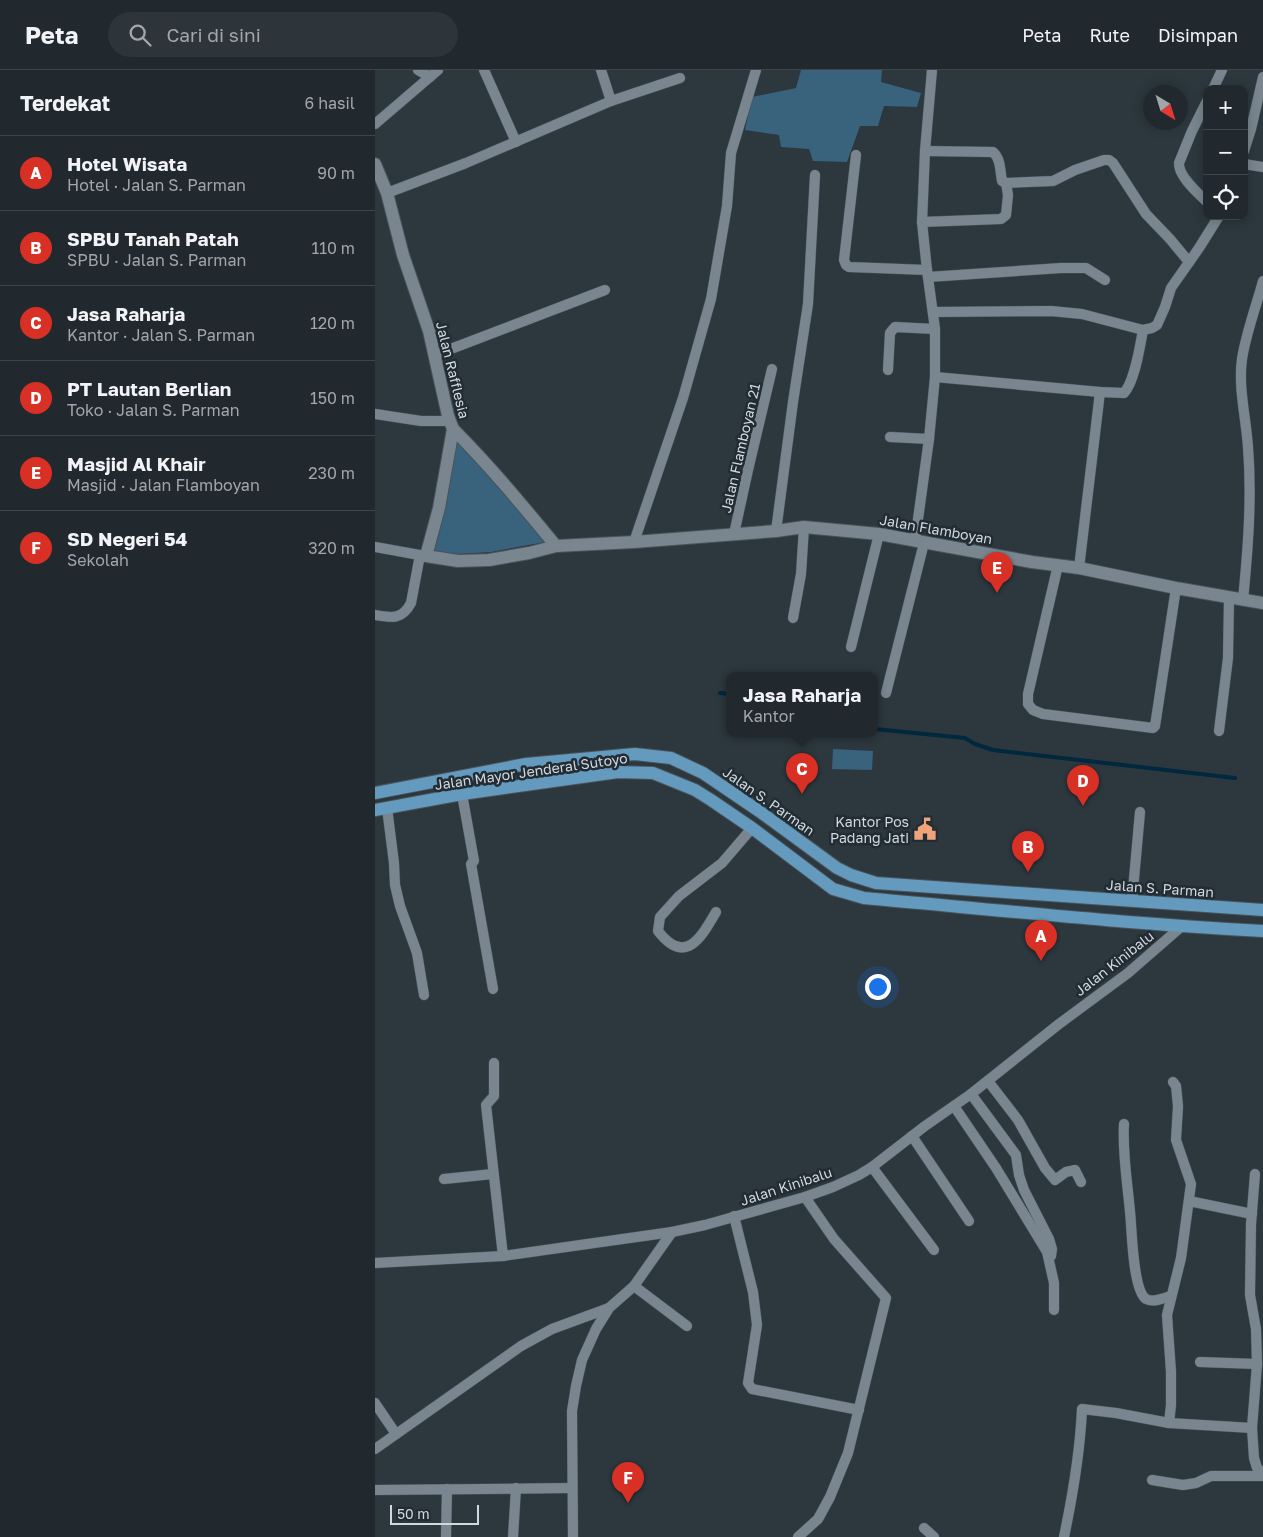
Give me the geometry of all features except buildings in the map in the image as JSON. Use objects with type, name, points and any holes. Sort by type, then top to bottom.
[{"type":"main road","name":"Jalan S. Parman","points":[[375,793],[526,764],[635,754],[671,758],[703,773],[837,868],[851,875],[876,883],[1263,910]]},
{"type":"main road","name":"Jalan Mayor Jenderal Sutoyo","points":[[381,809],[461,794],[617,772],[653,773],[695,790],[752,828],[833,888],[851,895],[864,898],[1182,926]]},
{"type":"main road","points":[[1182,926],[1263,931]]},
{"type":"street","points":[[418,70],[434,74]]},
{"type":"street","points":[[484,70],[516,142]]},
{"type":"street","points":[[601,70],[611,101]]},
{"type":"street","points":[[634,542],[683,398],[711,299],[727,206],[731,153],[756,70]]},
{"type":"street","points":[[886,693],[920,542],[935,377],[935,329],[922,222],[925,151],[932,70]]},
{"type":"street","points":[[1215,85],[1222,70]]},
{"type":"street","points":[[375,124],[434,74]]},
{"type":"street","points":[[1248,138],[1263,77]]},
{"type":"street","points":[[387,193],[516,142],[611,101],[679,78]]},
{"type":"street","points":[[1203,109],[1179,163],[1181,174],[1203,198]]},
{"type":"street","points":[[922,222],[1001,219],[1006,215],[1008,188],[1006,183],[1002,181],[999,161],[993,152],[925,151]]},
{"type":"street","points":[[856,154],[845,265],[849,267],[927,274],[1086,268],[1105,280]]},
{"type":"street","points":[[1006,183],[1053,181],[1075,170],[1109,160],[1113,162],[1146,214],[1170,238],[1189,262]]},
{"type":"street","name":"Jalan Rafflesia","points":[[375,164],[387,193],[403,255],[429,331],[451,425],[439,508],[423,556]]},
{"type":"street","points":[[1248,164],[1263,166]]},
{"type":"street","points":[[776,531],[808,304],[815,175]]},
{"type":"street","points":[[933,312],[1051,311],[1082,314],[1143,330],[1152,328],[1157,325],[1171,288],[1216,220]]},
{"type":"street","points":[[1243,600],[1248,548],[1249,502],[1248,447],[1241,382],[1242,360],[1263,281]]},
{"type":"street","points":[[435,355],[605,290]]},
{"type":"street","points":[[888,370],[891,330],[895,327],[935,329]]},
{"type":"street","points":[[935,377],[1124,393],[1137,360],[1143,330]]},
{"type":"street","name":"Jalan Flamboyan 21","points":[[734,534],[772,369]]},
{"type":"street","points":[[1079,568],[1100,392]]},
{"type":"street","points":[[375,414],[451,425],[505,484],[556,546]]},
{"type":"street","points":[[890,437],[929,439]]},
{"type":"street","points":[[793,618],[801,574],[803,527]]},
{"type":"street","name":"Jalan Flamboyan","points":[[423,556],[458,561],[489,560],[556,546],[719,536],[803,527],[879,534],[976,550],[1032,562],[1079,568],[1176,588],[1263,603]]},
{"type":"street","points":[[851,647],[879,534]]},
{"type":"street","points":[[375,547],[423,556],[408,609],[397,617],[375,615]]},
{"type":"street","points":[[1058,565],[1028,694],[1028,704],[1033,710],[1043,714],[1153,728],[1155,726],[1176,588]]},
{"type":"street","points":[[1219,731],[1228,658],[1229,597]]},
{"type":"street","points":[[461,794],[474,861],[471,864],[493,988]]},
{"type":"street","points":[[381,809],[394,864],[395,885],[400,906],[417,953],[425,995]]},
{"type":"street","points":[[1132,901],[1140,812]]},
{"type":"street","points":[[716,912],[700,938],[686,947],[677,947],[665,940],[658,931],[660,917],[679,896],[722,863],[752,828]]},
{"type":"street","name":"Jalan Kinibalu","points":[[375,1263],[503,1256],[671,1232],[805,1197],[859,1175],[988,1081],[1128,972],[1182,926]]},
{"type":"street","points":[[494,1063],[494,1096],[486,1105],[503,1256]]},
{"type":"street","points":[[988,1081],[1018,1120],[1045,1168],[1055,1180],[1066,1172],[1075,1170],[1081,1182]]},
{"type":"street","points":[[1169,1423],[1171,1372],[1167,1315],[1181,1258],[1191,1184],[1177,1140],[1178,1106],[1176,1086],[1173,1082]]},
{"type":"street","points":[[971,1094],[1016,1155],[1024,1190],[1049,1239],[1051,1249],[1050,1265]]},
{"type":"street","points":[[953,1106],[996,1168],[1047,1252],[1054,1283],[1054,1310]]},
{"type":"street","points":[[1124,1124],[1123,1148],[1133,1258],[1141,1295],[1147,1300],[1153,1301],[1171,1296]]},
{"type":"street","points":[[912,1136],[969,1221]]},
{"type":"street","points":[[872,1166],[934,1250]]},
{"type":"street","points":[[444,1178],[493,1174]]},
{"type":"street","points":[[1255,1174],[1250,1295],[1259,1329],[1253,1428],[1254,1458],[1257,1468],[1263,1474]]},
{"type":"street","points":[[798,1537],[818,1519],[830,1498],[848,1453],[886,1298],[834,1238],[805,1197]]},
{"type":"street","points":[[1189,1201],[1252,1214]]},
{"type":"street","points":[[734,1216],[753,1292],[757,1325],[748,1383],[752,1389],[859,1410]]},
{"type":"street","points":[[573,1537],[572,1411],[582,1360],[596,1329],[609,1308],[634,1286],[671,1232]]},
{"type":"street","points":[[634,1286],[687,1326]]},
{"type":"street","points":[[375,1449],[521,1346],[552,1329],[609,1308]]},
{"type":"street","points":[[1200,1362],[1257,1364]]},
{"type":"street","points":[[375,1403],[396,1434]]},
{"type":"street","points":[[1065,1537],[1075,1487],[1082,1409],[1169,1423],[1253,1428]]},
{"type":"street","points":[[1152,1480],[1183,1485],[1197,1483],[1211,1476],[1263,1474]]},
{"type":"street","points":[[513,1537],[516,1488]]},
{"type":"street","points":[[375,1490],[573,1488]]},
{"type":"street","points":[[445,1537],[447,1489]]},
{"type":"street","points":[[924,1528],[934,1537]]},
{"type":"shaded area","points":[[801,70],[882,70],[881,82],[921,93],[917,107],[884,106],[878,126],[860,126],[847,162],[813,161],[809,149],[781,147],[779,135],[745,130],[752,97],[796,88]]},
{"type":"shaded area","points":[[450,426],[545,542],[491,552],[426,556]]},
{"type":"shaded area","points":[[833,749],[873,751],[872,770],[832,769]]},
{"type":"waterway","points":[[720,693],[726,694]]},
{"type":"waterway","points":[[878,729],[965,738],[975,744],[993,750],[1235,778]]},
{"type":"place","name":"Masjid Al Khair","points":[[997,593]]},
{"type":"place","name":"Jasa Raharja","points":[[802,794]]},
{"type":"place","name":"PT Lautan Berlian","points":[[1083,806]]},
{"type":"place","name":"Kantor Pos Padang Jati","points":[[925,829]]},
{"type":"place","name":"SPBU Tanah Patah","points":[[1028,872]]},
{"type":"place","name":"Hotel Wisata","points":[[1041,961]]},
{"type":"place","name":"SD Negeri 54","points":[[628,1503]]}]
